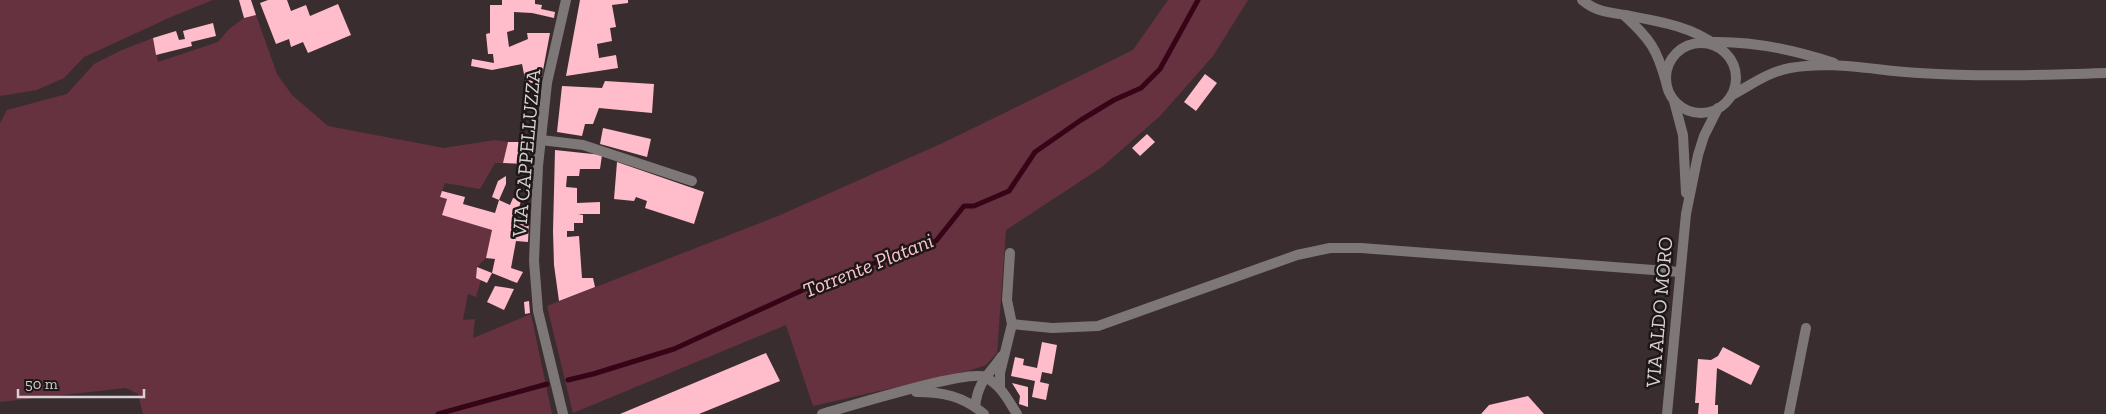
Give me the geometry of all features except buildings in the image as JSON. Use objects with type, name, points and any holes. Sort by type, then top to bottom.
[{"type":"street","name":"VIA CAPPELLUZZA","points":[[563,414],[538,311],[534,261],[540,140],[546,83],[566,0]]},
{"type":"street","points":[[1582,0],[1602,12],[1685,28],[1705,36],[1712,44],[1725,52],[1735,68],[1735,86],[1732,95]]},
{"type":"street","points":[[1624,15],[1648,38],[1660,60],[1669,94],[1674,100],[1687,110],[1695,112],[1703,113],[1718,108]]},
{"type":"street","points":[[1666,82],[1668,66],[1676,53],[1689,44],[1729,42],[1803,53],[1842,66]]},
{"type":"street","points":[[1686,214],[1704,136],[1718,108],[1732,95],[1758,79],[1777,71],[1792,67],[1842,66],[1910,73],[1958,75],[2106,73]]},
{"type":"street","points":[[1674,100],[1680,117],[1686,154],[1686,214]]},
{"type":"street","points":[[540,140],[583,145],[692,181]]},
{"type":"street","name":"VIA ALDO MORO","points":[[1668,414],[1686,214]]},
{"type":"street","points":[[1012,324],[1052,328],[1098,326],[1297,255],[1330,248],[1361,248],[1680,272]]},
{"type":"street","points":[[1000,386],[1000,373],[1012,324],[1007,300],[1010,252]]},
{"type":"street","points":[[1789,414],[1806,328]]},
{"type":"street","points":[[979,410],[976,394],[984,376],[995,366],[1007,349]]},
{"type":"street","points":[[822,414],[973,375],[984,376],[1000,386],[1017,414]]},
{"type":"street","points":[[902,392],[938,392],[959,398],[979,410]]},
{"type":"shaded area","points":[[0,0],[213,0],[84,57],[64,78],[37,90],[0,96]]},
{"type":"shaded area","points":[[1168,0],[1248,0],[1213,56],[1160,116],[1102,167],[1006,230],[997,353],[986,365],[813,406],[786,325],[573,413],[547,306],[778,216],[945,142],[1133,50]]},
{"type":"shaded area","points":[[256,15],[277,74],[292,95],[328,126],[444,148],[495,140],[508,142],[503,163],[495,163],[480,189],[445,183],[440,197],[447,199],[442,214],[492,230],[486,258],[477,267],[476,277],[481,280],[476,297],[468,294],[463,320],[475,319],[473,338],[531,314],[552,414],[143,414],[138,394],[126,388],[0,402],[0,123],[7,110],[67,94],[94,64],[122,50],[153,38],[158,62],[218,42],[229,29],[244,18]]},
{"type":"waterway","name":"Torrente Platani","points":[[568,380],[674,349],[818,283],[936,241],[964,206],[974,206],[1009,191],[1035,152],[1114,100],[1141,88],[1160,69],[1198,0]]},
{"type":"waterway","name":"Torrente Platani","points":[[438,414],[547,384]]}]
